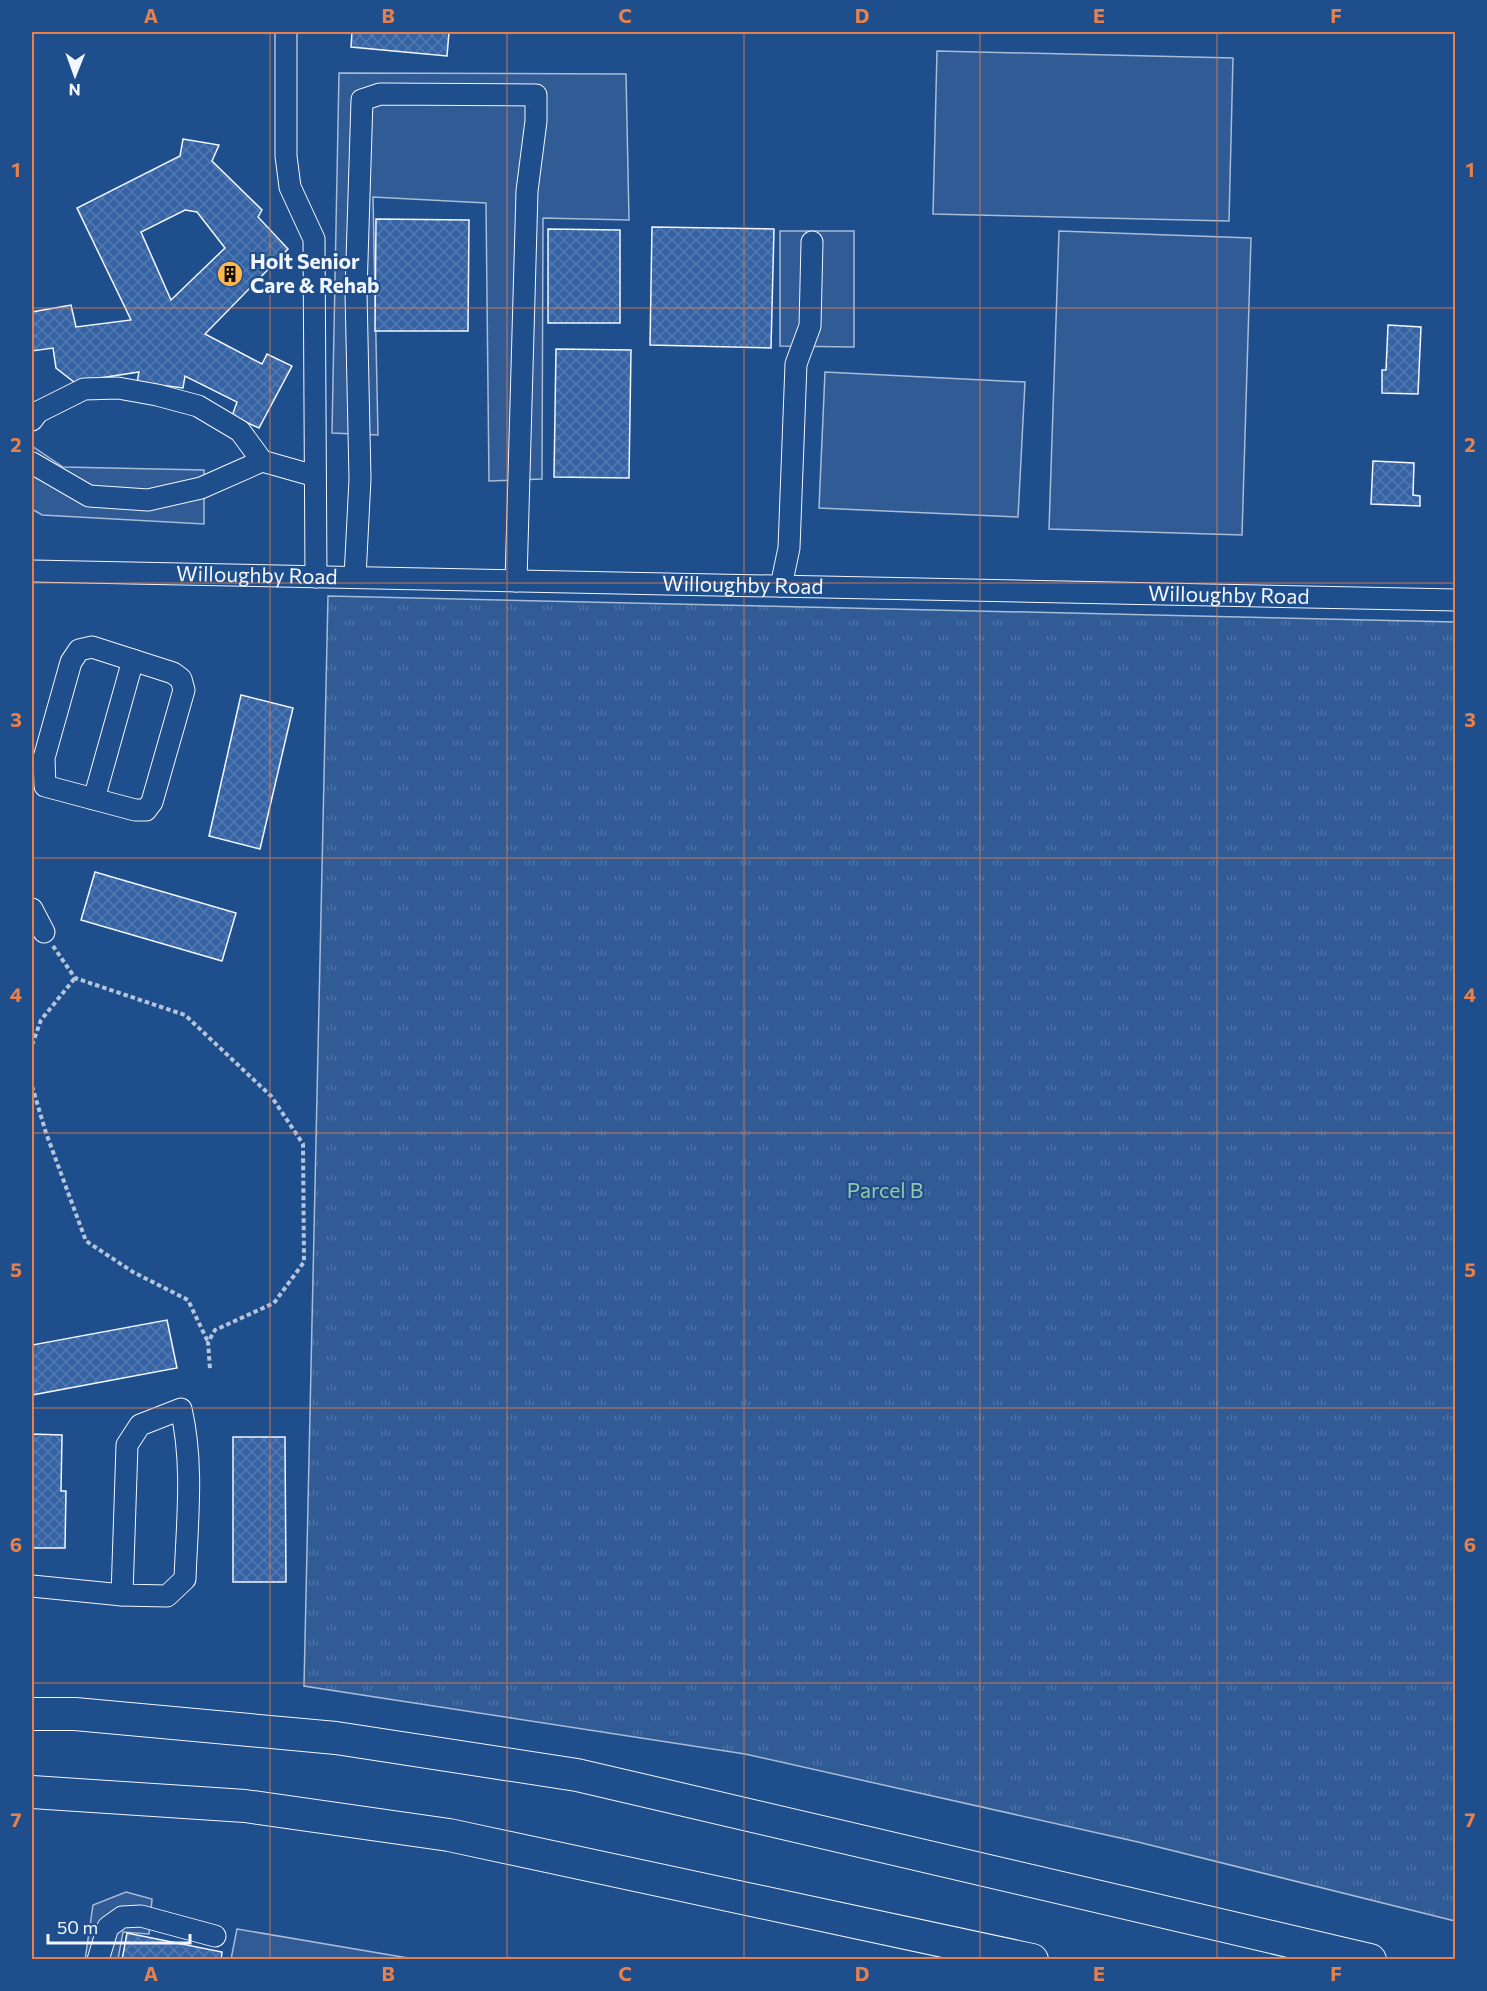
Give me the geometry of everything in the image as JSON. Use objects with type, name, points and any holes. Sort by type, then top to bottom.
[{"type":"highway","points":[[32,1714],[75,1714],[336,1738],[577,1775],[1370,1959]]},
{"type":"highway","points":[[32,1792],[245,1806],[449,1835],[1032,1959]]},
{"type":"street","points":[[286,32],[286,156],[290,187],[314,239],[316,577]]},
{"type":"street","points":[[355,578],[360,479],[356,292],[362,100],[380,94],[536,94],[536,121],[527,191],[516,581]]},
{"type":"street","points":[[781,586],[789,548],[796,364],[810,326],[812,242]]},
{"type":"street","points":[[32,420],[38,412],[84,389],[128,390],[198,406],[240,431],[262,461],[315,476]]},
{"type":"street","points":[[32,463],[89,496],[148,500],[201,488],[262,461]]},
{"type":"street","name":"Willoughby Road","points":[[32,571],[1455,600]]},
{"type":"street","points":[[92,647],[173,673],[181,680],[184,690],[152,802],[146,810],[135,810],[94,799],[38,792],[44,758],[71,662],[79,650],[92,647]]},
{"type":"street","points":[[94,799],[133,660]]},
{"type":"street","points":[[32,909],[44,932]]},
{"type":"street","points":[[32,1586],[122,1595],[168,1596],[184,1579],[189,1462],[181,1409],[140,1425],[127,1445],[122,1595]]},
{"type":"street","points":[[98,1959],[108,1927],[122,1917],[141,1916],[215,1936]]},
{"type":"path","points":[[44,932],[75,978],[185,1015],[270,1096],[303,1144],[304,1262],[274,1303],[215,1330],[208,1342]]},
{"type":"path","points":[[32,1045],[41,1020],[75,978]]},
{"type":"path","points":[[32,1086],[46,1133],[86,1242],[133,1272],[188,1300],[208,1342],[210,1369]]},
{"type":"shaded area","points":[[937,51],[1233,58],[1229,221],[933,214]]},
{"type":"shaded area","points":[[339,73],[626,74],[629,220],[543,218],[542,479],[489,481],[486,203],[373,197],[378,435],[332,433]]},
{"type":"shaded area","points":[[780,231],[854,231],[854,347],[780,346]]},
{"type":"shaded area","points":[[1059,231],[1251,238],[1242,535],[1049,529]]},
{"type":"shaded area","points":[[825,372],[1025,382],[1018,517],[819,508]]},
{"type":"shaded area","points":[[32,446],[63,467],[204,470],[204,524],[42,515],[32,509]]},
{"type":"shaded area","points":[[126,1892],[152,1899],[149,1934],[123,1932],[118,1959],[85,1960],[93,1905]]},
{"type":"shaded area","points":[[237,1929],[414,1959],[231,1959]]},
{"type":"green space","name":"Parcel B","points":[[328,596],[1455,622],[1455,1921],[1138,1842],[745,1754],[304,1686]]},
{"type":"building","points":[[352,32],[449,32],[447,56],[351,47]]},
{"type":"building","name":"Holt Senior Care & Rehab","points":[[183,139],[219,145],[212,161],[262,210],[258,217],[288,249],[205,334],[262,364],[267,354],[292,366],[259,428],[232,416],[237,402],[185,376],[183,388],[137,382],[139,372],[74,382],[56,368],[53,348],[32,351],[32,312],[71,305],[76,327],[131,320],[77,208],[180,156]],"holes":[[[185,210],[197,212],[225,248],[171,300],[141,232]]]},
{"type":"building","points":[[376,219],[469,220],[468,331],[375,331]]},
{"type":"building","points":[[652,227],[774,229],[771,348],[650,345]]},
{"type":"building","points":[[548,229],[620,230],[620,323],[548,323]]},
{"type":"building","points":[[1388,325],[1421,327],[1418,394],[1382,393],[1382,370],[1386,370]]},
{"type":"building","points":[[556,349],[631,350],[629,478],[554,477]]},
{"type":"building","points":[[1373,461],[1414,463],[1413,495],[1420,496],[1420,506],[1371,504]]},
{"type":"building","points":[[241,695],[293,708],[260,849],[209,836]]},
{"type":"building","points":[[95,872],[236,913],[222,961],[81,920]]},
{"type":"building","points":[[167,1320],[177,1368],[32,1395],[32,1345]]},
{"type":"building","points":[[32,1434],[62,1435],[61,1491],[66,1491],[65,1548],[32,1548]]},
{"type":"building","points":[[233,1437],[285,1437],[286,1582],[233,1582]]},
{"type":"building","points":[[127,1933],[222,1952],[221,1960],[122,1960]]},
{"type":"place","name":"Holt Senior Care & Rehab","points":[[230,274]]}]
